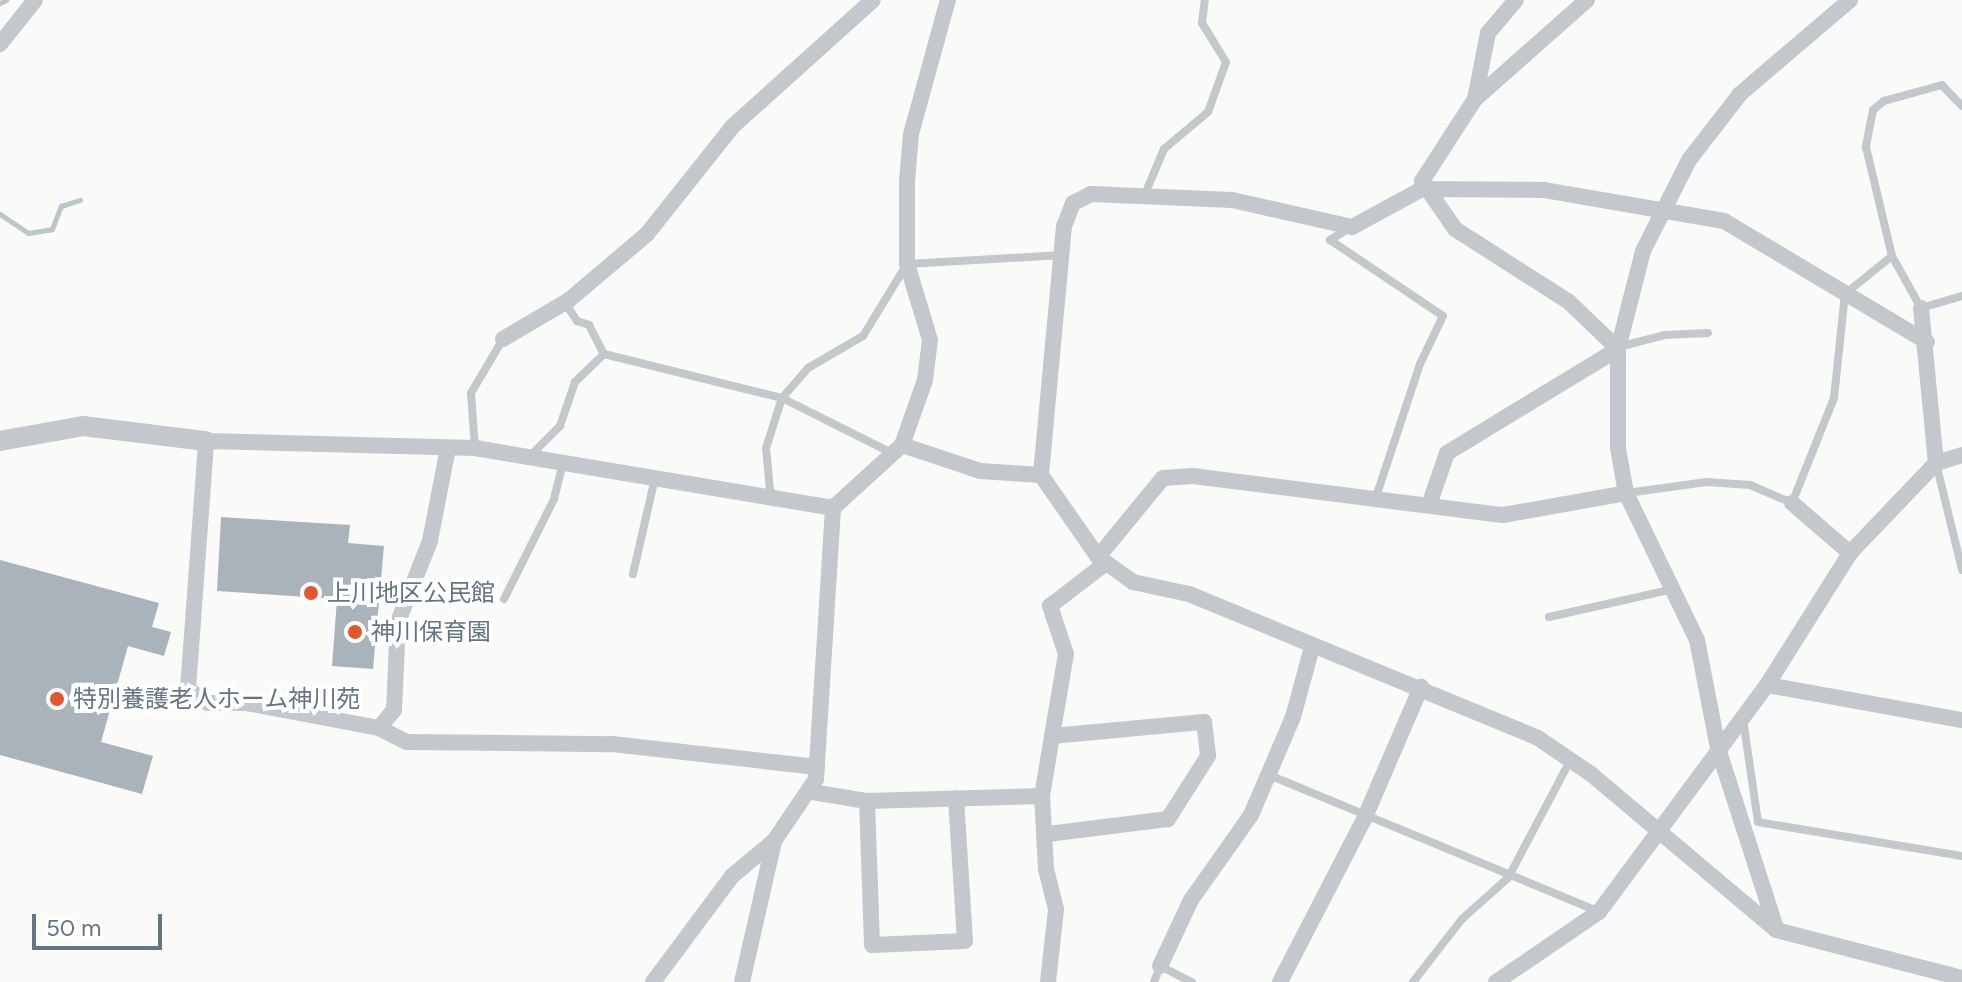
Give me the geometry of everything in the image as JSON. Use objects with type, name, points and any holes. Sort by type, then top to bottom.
[{"type":"street","points":[[0,44],[35,0]]},
{"type":"street","points":[[503,339],[565,302],[647,234],[733,126],[873,0]]},
{"type":"street","points":[[653,982],[732,876],[774,841],[812,792],[823,742],[833,508],[897,449],[925,380],[930,340],[907,264],[911,134],[948,0]]},
{"type":"street","points":[[1475,99],[1488,33],[1516,0]]},
{"type":"street","points":[[1422,189],[1443,143],[1475,99],[1587,0]]},
{"type":"street","points":[[1776,930],[1718,748],[1697,640],[1677,588],[1626,493],[1618,448],[1618,349],[1660,210],[1689,160],[1740,94],[1850,0]]},
{"type":"street","points":[[1422,189],[1455,229],[1569,302],[1618,349]]},
{"type":"street","points":[[1927,342],[1845,294],[1750,232],[1660,210],[1545,190],[1422,189],[1352,227],[1232,200],[1091,194],[1073,203],[1063,255],[1041,475],[1102,560],[1133,582],[1189,594],[1312,647],[1421,687],[1524,731],[1570,761],[1776,930],[1962,978]]},
{"type":"street","points":[[1921,308],[1927,342],[1936,463]]},
{"type":"street","points":[[1429,505],[1447,453],[1618,349]]},
{"type":"street","points":[[0,441],[83,426],[206,441],[475,448],[563,461],[771,501],[833,508]]},
{"type":"street","points":[[206,441],[188,689],[208,703],[247,703],[379,728],[406,742],[612,744],[817,767]]},
{"type":"street","points":[[379,728],[394,710],[396,631],[430,541],[448,448]]},
{"type":"street","points":[[897,449],[980,471],[1041,475]]},
{"type":"street","points":[[1496,982],[1599,912],[1655,831],[1767,685],[1850,553],[1936,463],[1962,455]]},
{"type":"street","points":[[1048,982],[1056,909],[1046,869],[1048,834],[1042,796],[1066,654],[1050,606],[1102,560],[1163,478],[1193,476],[1503,515],[1626,493]]},
{"type":"street","points":[[1792,503],[1850,553]]},
{"type":"street","points":[[1157,974],[1191,900],[1251,815],[1269,775],[1312,647]]},
{"type":"street","points":[[1767,685],[1962,720]]},
{"type":"street","points":[[1280,982],[1365,817],[1421,687]]},
{"type":"street","points":[[1048,834],[1168,819],[1208,756],[1204,722],[1052,736]]},
{"type":"street","points":[[812,792],[867,801],[1042,796]]},
{"type":"street","points":[[867,801],[872,945],[965,941],[956,798]]},
{"type":"street","points":[[742,982],[774,841]]},
{"type":"lane","points":[[1145,194],[1164,149],[1208,112],[1226,62],[1202,23],[1205,0]]},
{"type":"lane","points":[[1962,106],[1942,85],[1873,110],[1866,147],[1892,256],[1921,308],[1962,296]]},
{"type":"lane","points":[[1352,227],[1330,240],[1443,316],[1420,364],[1375,500]]},
{"type":"lane","points":[[771,501],[766,448],[782,398],[808,368],[863,336],[907,264],[1063,255]]},
{"type":"lane","points":[[1626,493],[1706,482],[1750,485],[1792,503],[1834,398],[1845,294],[1892,256]]},
{"type":"lane","points":[[565,302],[577,321],[589,325],[604,354],[782,398],[897,449]]},
{"type":"lane","points":[[1618,349],[1632,340],[1708,333]]},
{"type":"lane","points":[[475,448],[471,393],[503,339]]},
{"type":"lane","points":[[529,458],[560,426],[575,382],[604,354]]},
{"type":"lane","points":[[504,599],[554,499],[563,461]]},
{"type":"lane","points":[[1936,463],[1962,570]]},
{"type":"lane","points":[[633,574],[655,478]]},
{"type":"lane","points":[[1549,617],[1677,588]]},
{"type":"lane","points":[[1743,718],[1758,822],[1962,856]]},
{"type":"lane","points":[[1413,982],[1462,919],[1508,878],[1570,761]]},
{"type":"lane","points":[[1269,775],[1508,878],[1599,912]]},
{"type":"lane","points":[[1157,974],[1192,982]]},
{"type":"building","name":"上川地区公民館","points":[[221,517],[350,525],[348,543],[384,546],[373,669],[332,666],[337,599],[217,591]]},
{"type":"building","name":"特別養護老人ホーム神川苑","points":[[0,560],[159,603],[152,627],[171,632],[164,656],[128,646],[101,742],[153,756],[142,794],[0,755]]},
{"type":"waterway","points":[[0,3],[6,0]]},
{"type":"waterway","points":[[0,214],[28,233],[52,229],[61,206],[80,200]]},
{"type":"place","name":"上川地区公民館","points":[[311,593]]},
{"type":"place","name":"神川保育園","points":[[355,632]]},
{"type":"place","name":"特別養護老人ホーム神川苑","points":[[57,699]]}]
